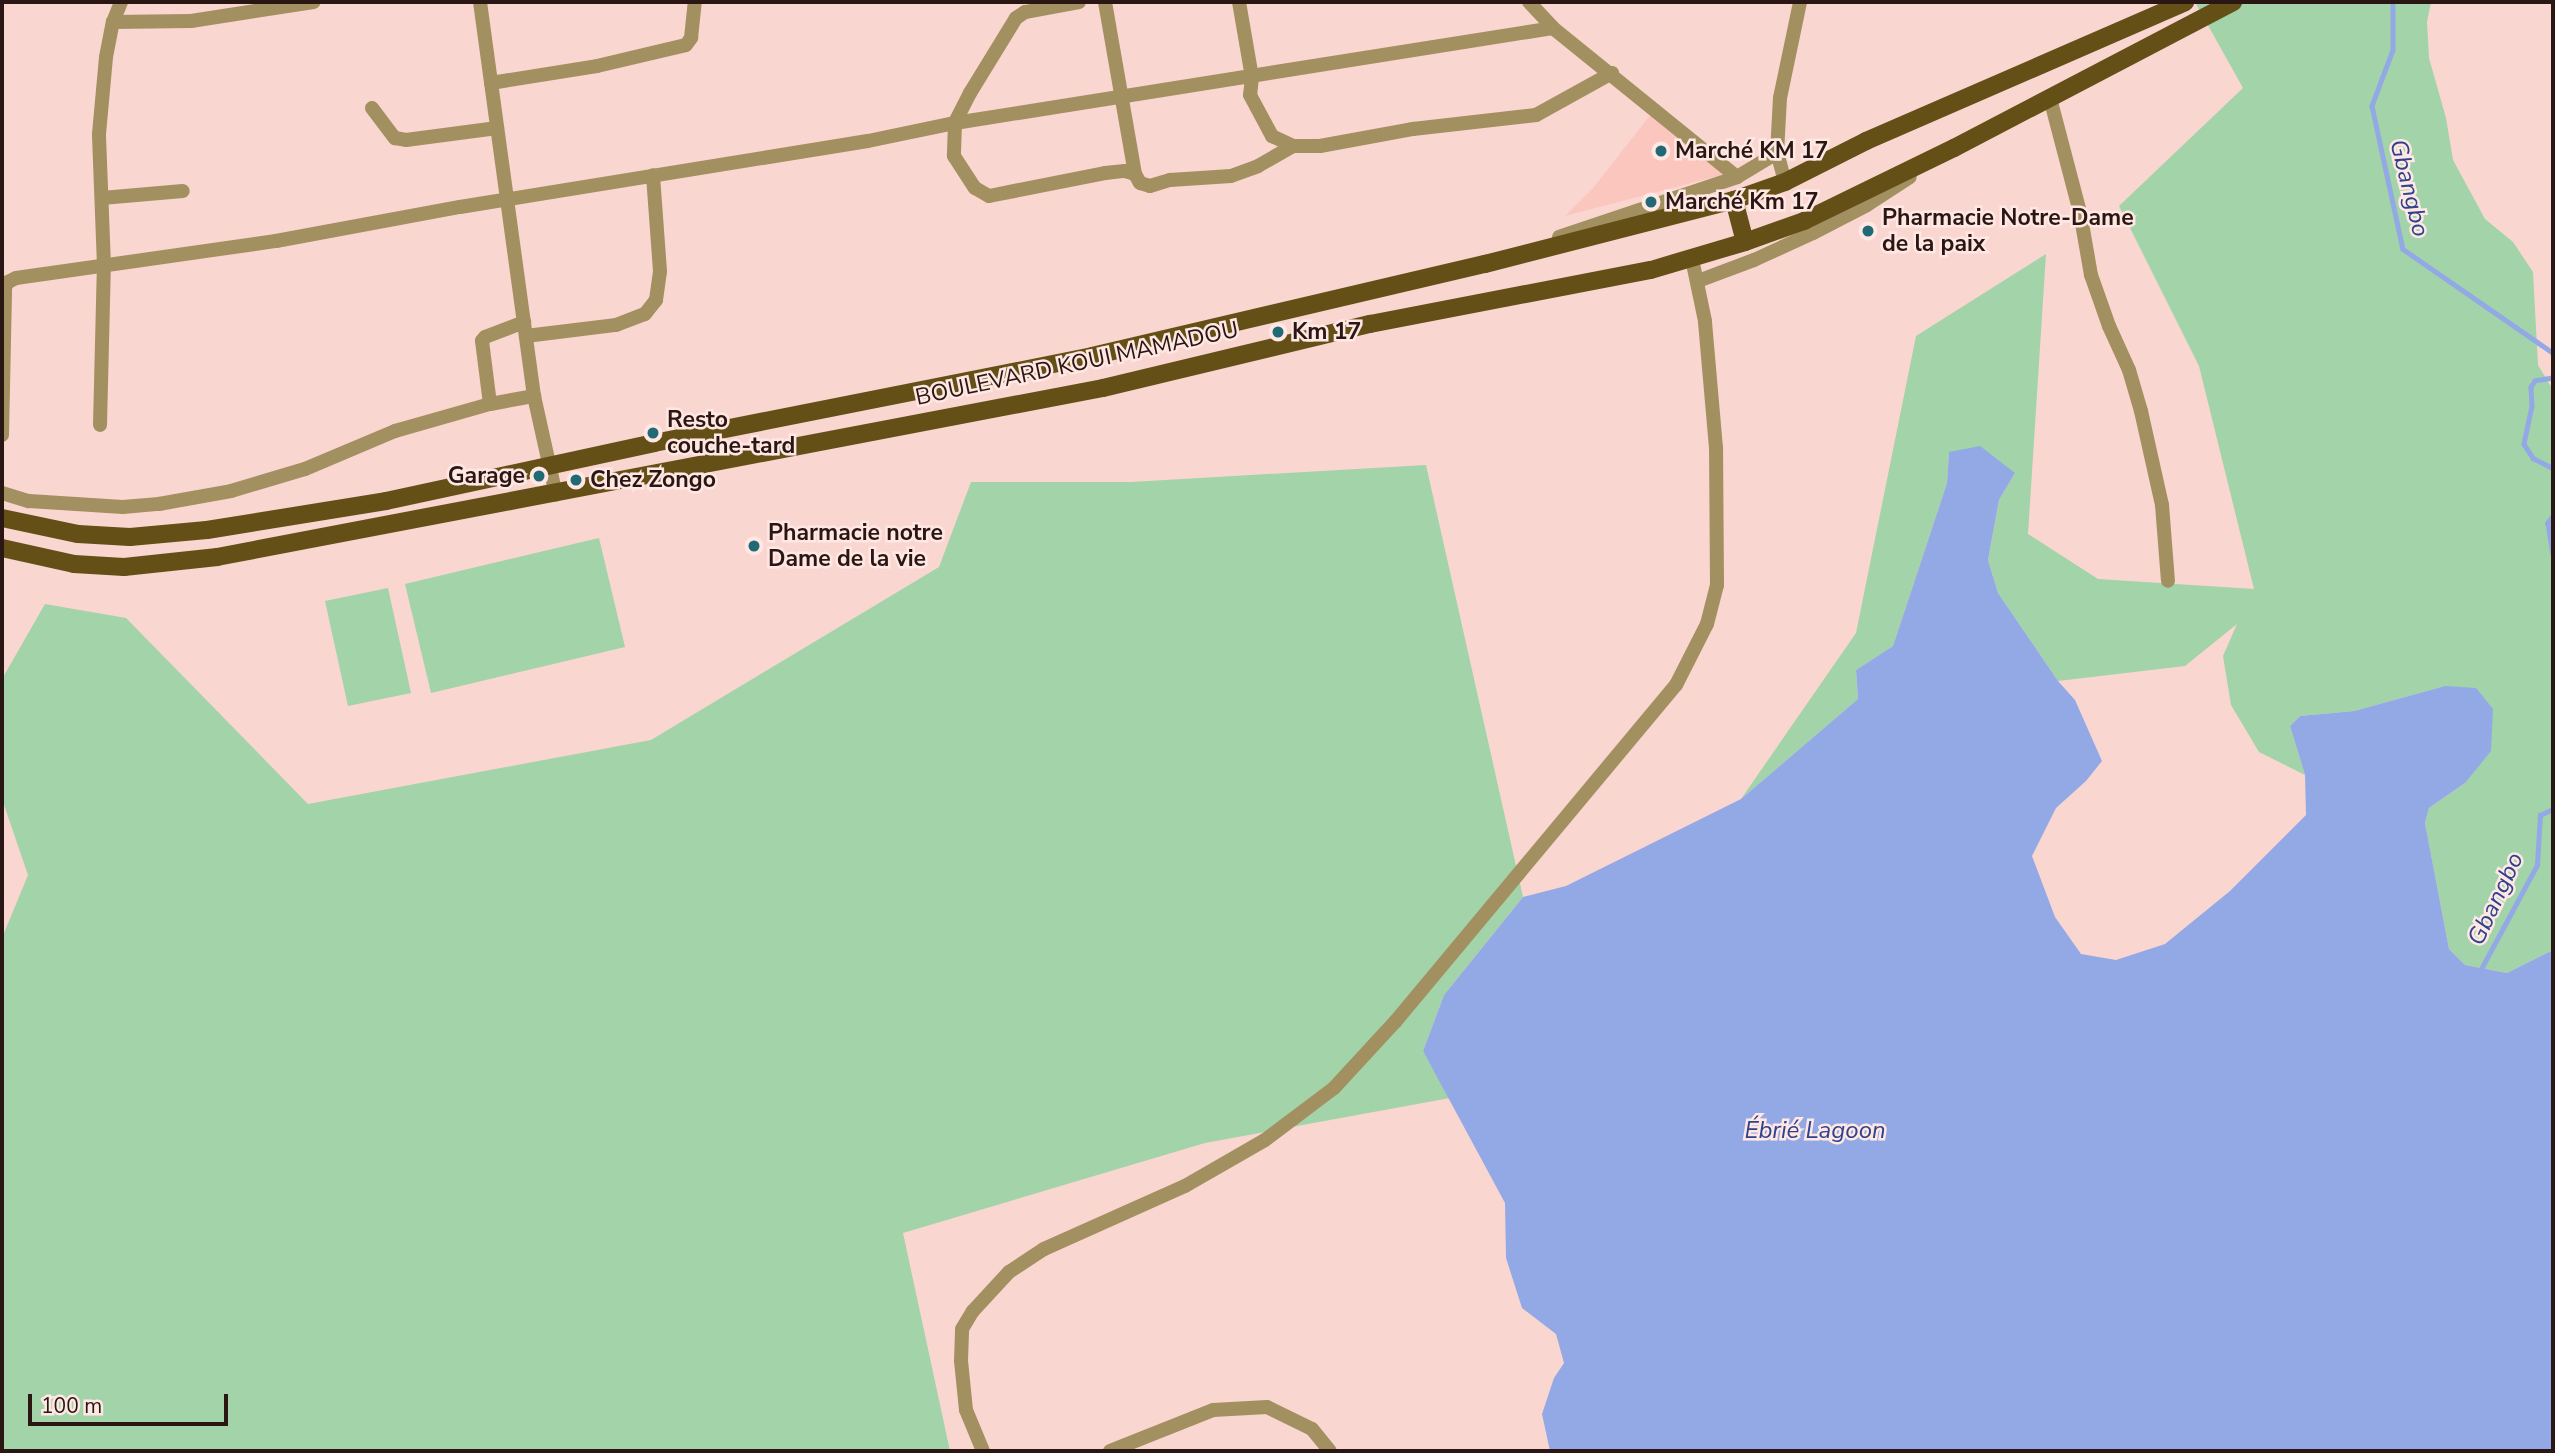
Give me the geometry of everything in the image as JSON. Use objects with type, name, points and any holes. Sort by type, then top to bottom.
[{"type":"main road","name":"BOULEVARD KOUI MAMADOU","points":[[2,518],[78,534],[130,537],[207,530],[409,496],[549,465],[1092,356],[1485,264],[1734,200],[1784,182],[1866,141],[2185,2]]},
{"type":"main road","name":"BOULEVARD KOUI MAMADOU","points":[[2,548],[74,564],[124,567],[166,564],[555,495],[1104,388],[1370,324],[1605,280],[1692,259],[1804,221],[1954,148],[2234,2]]},
{"type":"main road","points":[[1734,200],[1745,242]]},
{"type":"street","points":[[100,425],[104,266],[99,134],[106,57],[113,22],[121,2]]},
{"type":"street","points":[[113,22],[191,21],[314,2]]},
{"type":"street","points":[[480,2],[534,396],[555,495]]},
{"type":"street","points":[[491,83],[597,66],[686,45],[691,38],[695,2]]},
{"type":"street","points":[[1079,2],[1025,12],[1016,18],[955,123],[954,156],[980,193],[989,195],[1105,173],[1125,171],[1135,174]]},
{"type":"street","points":[[1105,2],[1120,97],[1135,174],[1140,183],[1150,186],[1170,180],[1231,176],[1258,166],[1293,146]]},
{"type":"street","points":[[1239,2],[1252,77],[1251,95],[1272,136],[1293,146],[1320,146],[1413,129],[1536,115],[1612,73]]},
{"type":"street","points":[[1530,2],[1553,28],[1612,73],[1737,177]]},
{"type":"street","points":[[1784,182],[1777,153],[1780,98],[1800,2]]},
{"type":"street","points":[[2,435],[5,287],[8,282],[276,241],[653,175],[868,141],[955,123],[1553,28]]},
{"type":"street","points":[[2050,98],[2080,212],[2091,275],[2109,327],[2129,370],[2141,411],[2162,505],[2168,581]]},
{"type":"street","points":[[372,107],[395,138],[406,140],[497,128]]},
{"type":"street","points":[[1698,281],[1754,260],[1856,211],[1954,148]]},
{"type":"street","points":[[1485,264],[1737,177],[1777,153]]},
{"type":"street","points":[[490,404],[482,341],[485,337],[525,329],[616,325],[645,314],[656,300],[660,271],[653,175]]},
{"type":"street","points":[[102,198],[183,191]]},
{"type":"street","points":[[983,1451],[966,1410],[961,1361],[962,1329],[1000,1281],[1009,1272],[1044,1250],[1185,1186],[1265,1140],[1334,1088],[1395,1022],[1676,685],[1707,624],[1717,585],[1716,448],[1705,321],[1692,259]]},
{"type":"street","points":[[2,493],[29,501],[86,506],[159,505],[231,491],[305,469],[395,432],[490,404],[534,396]]},
{"type":"street","points":[[1110,1451],[1213,1410],[1267,1407],[1312,1429],[1330,1451]]},
{"type":"shaded area","name":"Marché KM 17","points":[[1655,109],[1726,174],[1565,216],[1593,188]]},
{"type":"green space","points":[[2195,2],[2431,2],[2427,22],[2429,58],[2446,118],[2453,160],[2485,219],[2513,242],[2533,272],[2538,365],[2553,390],[2553,950],[2507,973],[2465,965],[2449,949],[2425,823],[2429,808],[2465,783],[2445,686],[2354,711],[2300,716],[2290,726],[2305,775],[2259,752],[2231,705],[2223,656],[2237,624],[2185,666],[2058,681],[1998,593],[1988,560],[1999,500],[2015,473],[1949,453],[1947,483],[1893,646],[1856,670],[1858,699],[1741,799],[1856,633],[1916,336],[2046,254],[2028,534],[2098,579],[2254,589],[2199,366],[2119,206],[2243,88]]},
{"type":"green space","points":[[1426,465],[1523,897],[1444,995],[1423,1051],[1450,1098],[1205,1143],[903,1233],[950,1451],[2,1451],[2,938],[28,875],[2,799],[2,679],[45,604],[126,618],[308,804],[651,740],[939,567],[971,482],[1131,482]]},
{"type":"green space","points":[[599,538],[625,647],[431,693],[405,584]]},
{"type":"green space","points":[[388,588],[411,693],[348,706],[325,601]]},
{"type":"water","name":"Ébrié Lagoon","points":[[1980,446],[2015,473],[1999,500],[1988,560],[1998,593],[2058,681],[2075,700],[2102,761],[2086,781],[2056,808],[2032,856],[2055,917],[2081,954],[2116,960],[2165,944],[2230,891],[2306,815],[2305,775],[2290,726],[2300,716],[2354,711],[2445,686],[2476,688],[2493,709],[2491,751],[2465,783],[2429,808],[2425,823],[2449,949],[2465,965],[2507,973],[2553,950],[2553,1451],[1550,1451],[1542,1414],[1554,1378],[1564,1363],[1556,1334],[1522,1308],[1506,1258],[1505,1203],[1423,1051],[1444,995],[1523,897],[1566,886],[1741,799],[1858,699],[1856,670],[1893,646],[1947,483],[1949,452]]},
{"type":"waterway","name":"Gbangbo","points":[[2393,2],[2393,50],[2372,106],[2403,249],[2553,353]]},
{"type":"waterway","name":"Gbangbo","points":[[2553,378],[2535,381],[2531,387],[2532,406],[2524,444],[2533,458],[2553,468]]},
{"type":"waterway","name":"Gbangbo","points":[[2553,516],[2548,523],[2553,554]]},
{"type":"waterway","name":"Gbangbo","points":[[2481,969],[2537,865],[2540,815],[2553,809]]},
{"type":"place","name":"Marché KM 17","points":[[1661,151]]},
{"type":"place","name":"Marché Km 17","points":[[1651,202]]},
{"type":"place","name":"Pharmacie Notre-Dame de la paix","points":[[1868,231]]},
{"type":"place","name":"Km 17","points":[[1278,332]]},
{"type":"place","name":"Resto couche-tard","points":[[653,433]]},
{"type":"place","name":"Garage","points":[[539,476]]},
{"type":"place","name":"Chez Zongo","points":[[576,480]]},
{"type":"place","name":"Pharmacie notre Dame de la vie","points":[[754,546]]}]
